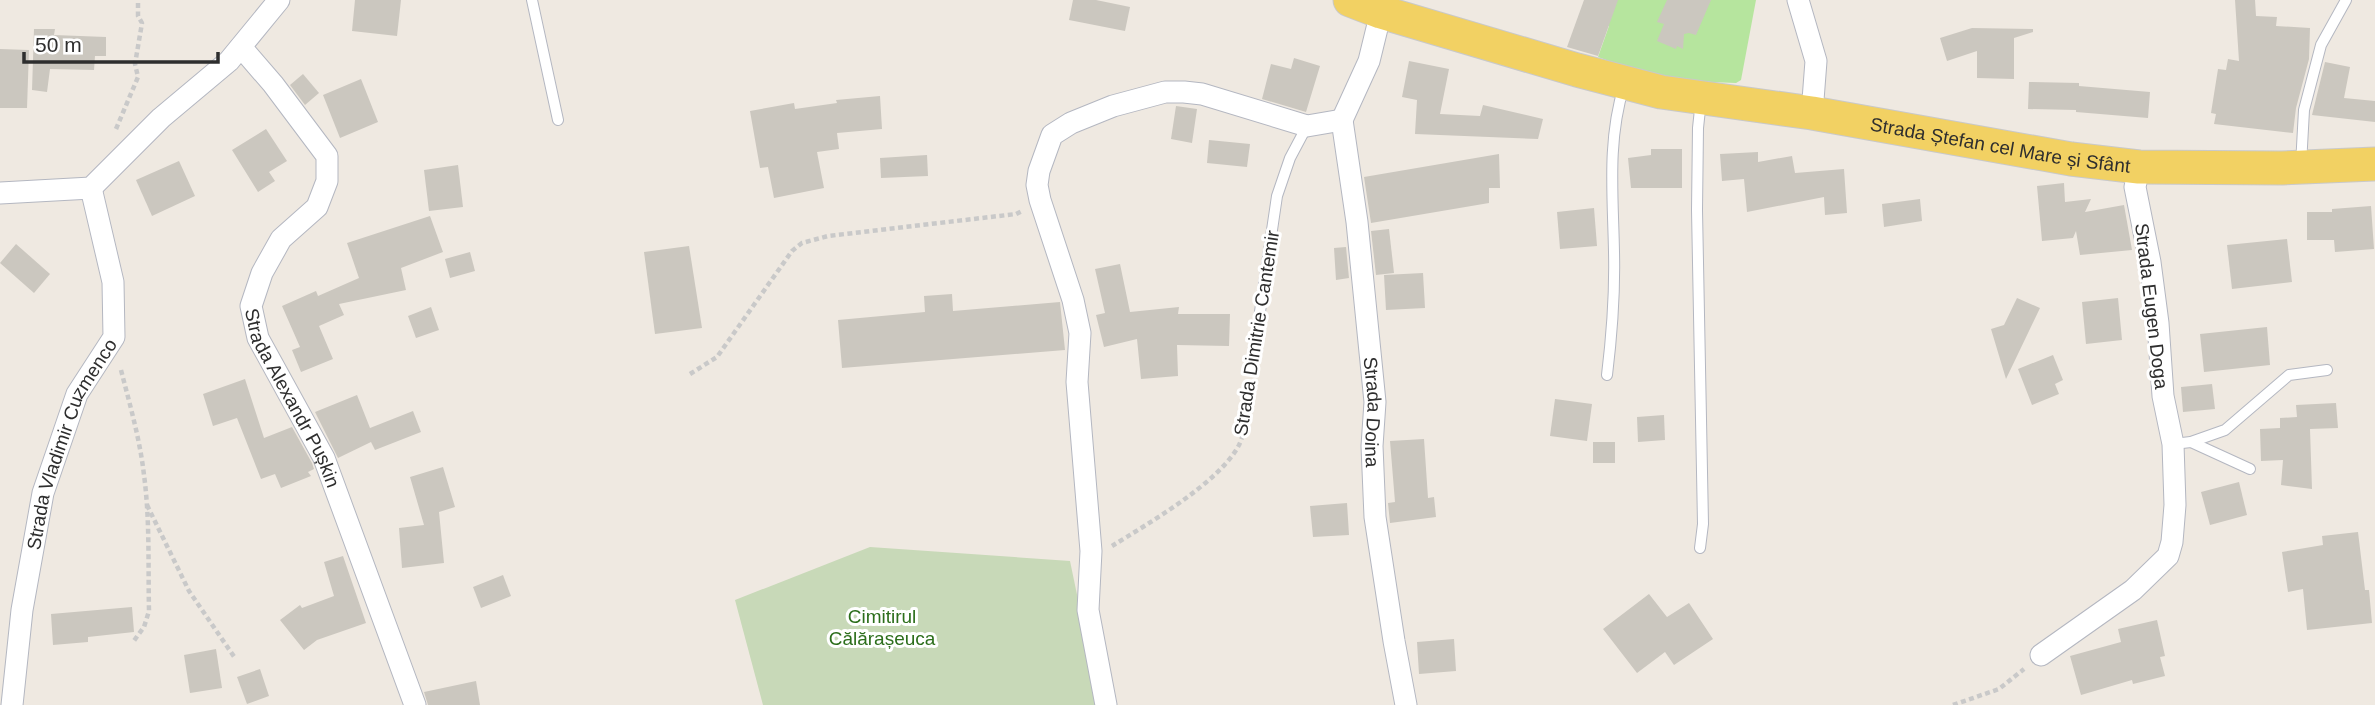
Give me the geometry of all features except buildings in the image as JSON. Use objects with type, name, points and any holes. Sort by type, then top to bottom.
[{"type":"main road","name":"Strada Ștefan cel Mare și Sfânt","points":[[1365,6],[1577,70],[1661,92],[1812,113],[2071,159],[2139,167],[2375,164]]},
{"type":"street","points":[[0,193],[91,188],[161,118],[229,61],[279,0]]},
{"type":"street","points":[[1798,0],[1816,61],[1812,113]]},
{"type":"street","points":[[1106,705],[1088,610],[1091,551],[1077,382],[1080,333],[1073,300],[1040,200],[1037,185],[1039,170],[1052,135],[1071,123],[1113,106],[1165,92],[1193,93],[1307,126],[1342,120],[1369,61],[1365,6]]},
{"type":"street","name":"Strada Alexandr Pușkin","points":[[241,47],[327,156],[327,181],[317,207],[281,239],[262,273],[250,306],[258,338],[324,458],[415,705]]},
{"type":"street","name":"Strada Doina","points":[[1342,120],[1357,222],[1375,402],[1372,446],[1375,517],[1406,705]]},
{"type":"street","name":"Strada Eugen Doga","points":[[2041,655],[2133,590],[2168,556],[2172,542],[2182,443],[2163,396],[2150,262],[2135,187],[2139,167]]},
{"type":"street","name":"Strada Vladimir Cuzmenco","points":[[12,705],[22,610],[43,493],[77,394],[114,337],[113,282],[91,188]]},
{"type":"lane","points":[[532,0],[558,120]]},
{"type":"lane","points":[[2301,167],[2307,97],[2322,44],[2346,0]]},
{"type":"lane","points":[[1607,375],[1612,337],[1614,268],[1610,169],[1616,111],[1625,82]]},
{"type":"lane","points":[[1700,548],[1703,524],[1697,210],[1701,98]]},
{"type":"lane","name":"Strada Dimitrie Cantemir","points":[[1252,366],[1277,195],[1290,158],[1307,126]]},
{"type":"lane","points":[[2182,443],[2225,430],[2289,375],[2327,370]]},
{"type":"lane","points":[[2182,443],[2250,469]]},
{"type":"path","points":[[114,134],[138,77],[135,64],[142,23],[138,16],[138,0]]},
{"type":"path","points":[[690,374],[717,356],[792,251],[802,243],[828,236],[1016,214],[1040,200]]},
{"type":"path","points":[[114,337],[134,418],[146,503],[149,611],[144,627],[133,642]]},
{"type":"path","name":"Strada Dimitrie Cantemir","points":[[1091,551],[1106,550],[1114,545],[1195,491],[1223,466],[1240,444],[1246,421],[1252,366]]},
{"type":"path","points":[[146,503],[189,591],[235,658]]},
{"type":"path","points":[[1953,705],[1999,689],[2041,655]]},
{"type":"green space","points":[[1597,0],[1756,0],[1741,80],[1736,83],[1662,80],[1598,57],[1609,26],[1590,20]]},
{"type":"green space","name":"Cimitirul Călărașeuca","points":[[870,547],[1070,561],[1100,705],[763,705],[735,600]]}]
